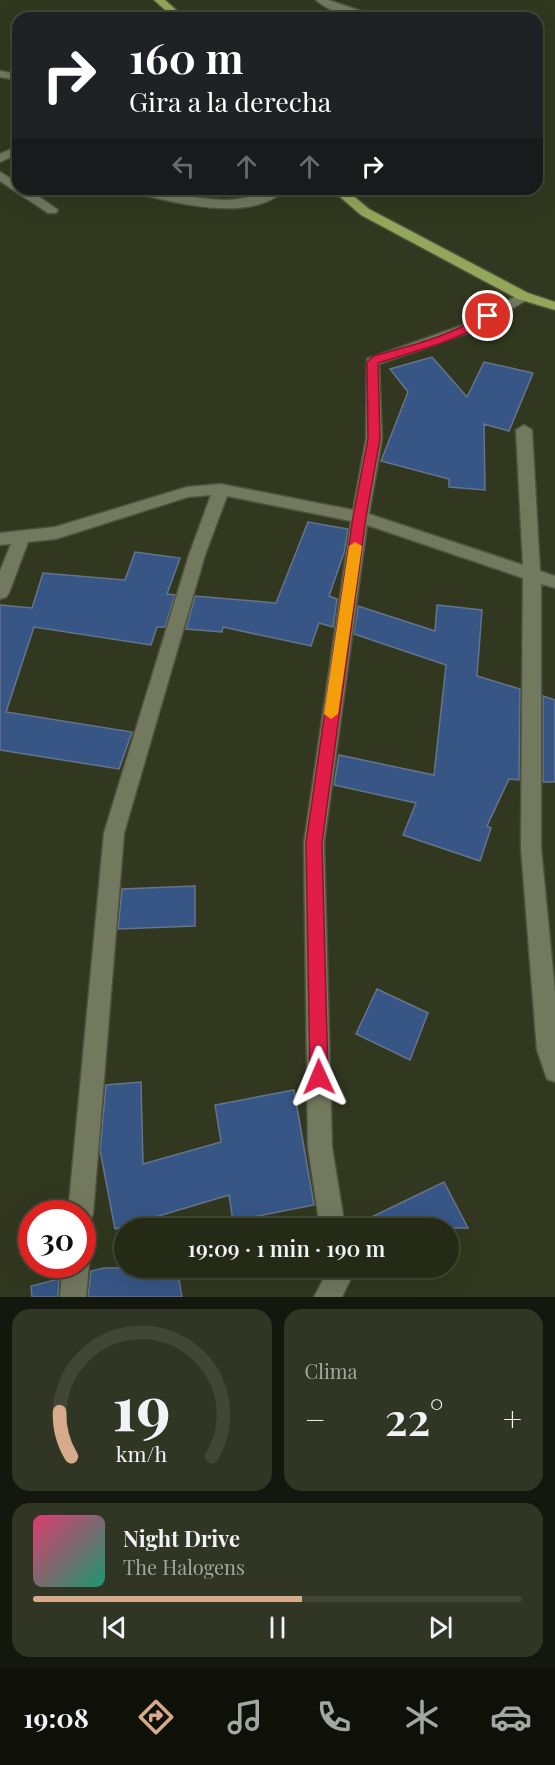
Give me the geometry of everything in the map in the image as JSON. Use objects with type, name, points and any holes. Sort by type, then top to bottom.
[{"type":"highway","points":[[159,0],[173,12]]},
{"type":"highway","points":[[344,195],[365,212],[523,296],[555,306]]},
{"type":"street","points":[[321,0],[331,6],[354,12]]},
{"type":"street","points":[[30,195],[52,210]]},
{"type":"street","points":[[162,195],[193,202],[231,196],[263,200],[268,195]]},
{"type":"street","points":[[331,1218],[320,1147],[314,843],[360,517],[374,439],[372,362],[471,327],[523,296]]},
{"type":"street","points":[[524,430],[532,576],[531,848],[549,1050],[555,1071]]},
{"type":"street","points":[[82,1200],[114,833],[197,555],[221,489]]},
{"type":"street","points":[[0,539],[76,529],[188,492],[221,489],[360,517],[555,582]]},
{"type":"street","points":[[0,593],[21,538]]},
{"type":"street","points":[[73,1297],[75,1278]]},
{"type":"street","points":[[327,1297],[338,1278]]},
{"type":"building","points":[[432,357],[467,397],[484,362],[533,373],[509,431],[484,424],[485,490],[449,487],[449,479],[381,461],[408,392],[390,369]]},
{"type":"building","points":[[308,522],[348,529],[344,553],[329,596],[337,599],[333,627],[319,623],[311,646],[223,627],[222,632],[186,629],[195,596],[276,603]]},
{"type":"building","points":[[135,552],[180,558],[167,594],[175,595],[165,627],[157,627],[151,645],[34,627],[6,712],[132,732],[119,769],[0,750],[0,605],[32,608],[43,573],[125,580]]},
{"type":"building","points":[[437,605],[482,610],[477,676],[520,689],[519,780],[509,779],[487,826],[491,828],[480,861],[403,835],[416,803],[334,785],[339,755],[434,775],[446,665],[354,634],[358,606],[435,631]]},
{"type":"building","points":[[543,696],[555,700],[555,782],[543,782]]},
{"type":"building","points":[[195,886],[195,926],[118,929],[122,889]]},
{"type":"building","points":[[377,989],[428,1013],[410,1060],[356,1034]]},
{"type":"building","points":[[141,1082],[143,1164],[221,1142],[215,1105],[294,1090],[314,1205],[248,1218],[233,1218],[229,1195],[152,1218],[114,1218],[114,1224],[100,1150],[106,1085]]},
{"type":"building","points":[[444,1182],[468,1228],[459,1228],[459,1218],[370,1218]]},
{"type":"building","points":[[114,1268],[114,1278],[179,1278],[182,1297],[88,1297],[90,1278],[96,1278],[96,1270]]},
{"type":"building","points":[[59,1279],[58,1297],[32,1297],[31,1286]]},
{"type":"slow traffic","points":[[331,714],[355,546]]},
{"type":"route","points":[[319,1077],[314,843],[327,739],[374,439],[372,362],[378,358],[435,342],[471,327],[488,316]]}]
